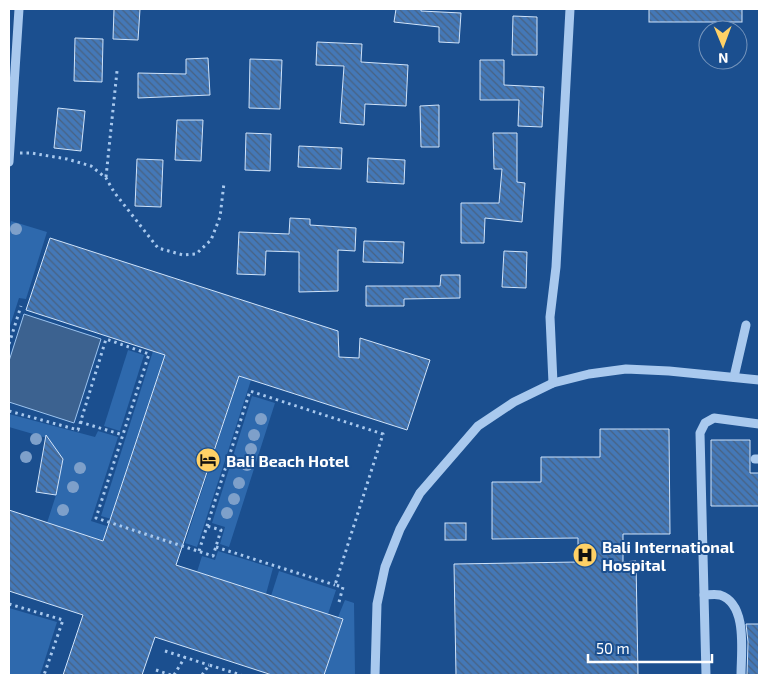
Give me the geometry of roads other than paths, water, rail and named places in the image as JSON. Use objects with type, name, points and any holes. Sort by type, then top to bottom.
[{"type":"street","points":[[10,158],[18,9]]},
{"type":"street","points":[[553,383],[550,316],[556,267],[570,9]]},
{"type":"street","points":[[734,378],[746,325]]},
{"type":"street","points":[[375,675],[377,604],[386,567],[400,530],[420,493],[478,426],[514,402],[553,383],[589,374],[626,369],[669,371],[759,380]]},
{"type":"street","points":[[706,675],[700,433],[705,422],[714,418],[759,424]]},
{"type":"street","points":[[704,595],[720,595],[734,604],[740,620],[741,675]]},
{"type":"place","name":"Bali Beach Hotel","points":[[208,460]]},
{"type":"place","name":"Bali International Hospital","points":[[585,555]]}]
